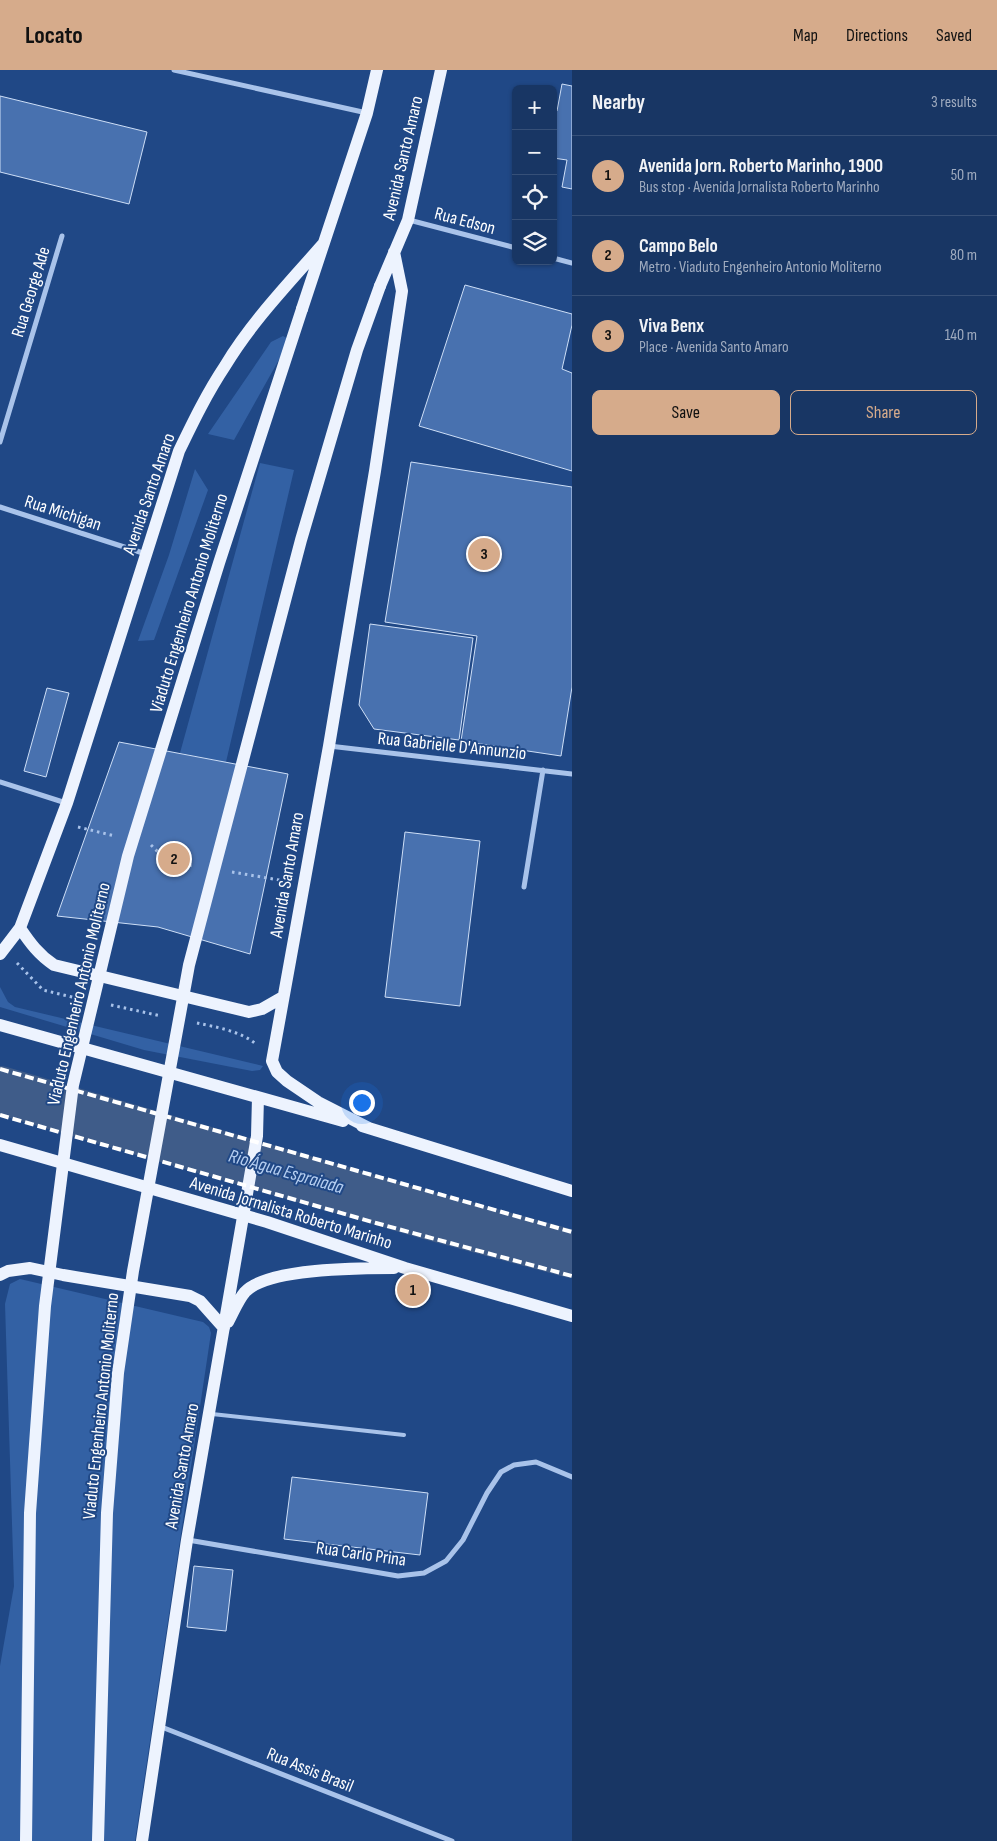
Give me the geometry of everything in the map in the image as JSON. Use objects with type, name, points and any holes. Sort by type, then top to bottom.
[{"type":"main road","name":"Avenida Santo Amaro","points":[[0,954],[20,928],[60,823],[179,451],[199,410],[226,364],[252,328],[324,243],[367,113],[378,70]]},
{"type":"main road","name":"Avenida Santo Amaro","points":[[380,286],[408,220],[441,70]]},
{"type":"main road","name":"Viaduto Engenheiro Antonio Moliterno","points":[[26,1841],[30,1513],[45,1306],[73,1085],[128,856],[219,563],[324,243]]},
{"type":"main road","name":"Avenida Santo Amaro","points":[[369,1128],[318,1102],[287,1081],[277,1072],[272,1060],[329,746],[375,471],[402,291],[394,252]]},
{"type":"main road","name":"Viaduto Engenheiro Antonio Moliterno","points":[[98,1841],[107,1513],[118,1373],[133,1270],[189,965],[301,540],[357,350],[380,286]]},
{"type":"main road","points":[[20,928],[42,957],[54,965],[249,1012],[262,1009],[283,997]]},
{"type":"main road","points":[[0,1025],[369,1128],[572,1191]]},
{"type":"main road","name":"Avenida Santo Amaro","points":[[142,1841],[187,1540],[257,1136],[258,1097]]},
{"type":"main road","name":"Avenida Jornalista Roberto Marinho","points":[[0,1145],[243,1215],[405,1268],[572,1316]]},
{"type":"main road","points":[[0,1275],[8,1271],[30,1268],[190,1296],[200,1301],[224,1328],[245,1292],[257,1283],[269,1279],[313,1272],[359,1268],[405,1268]]},
{"type":"street","points":[[174,70],[367,113]]},
{"type":"street","name":"Rua Edson","points":[[408,220],[512,247]]},
{"type":"street","name":"Rua George Ade","points":[[0,442],[62,236]]},
{"type":"street","points":[[557,259],[572,263]]},
{"type":"street","name":"Rua Michigan","points":[[0,507],[147,554]]},
{"type":"street","name":"Rua Gabrielle D'Annunzio","points":[[329,746],[572,774]]},
{"type":"street","points":[[524,887],[543,770]]},
{"type":"street","points":[[0,782],[67,803]]},
{"type":"street","name":"Rua Carlo Prina","points":[[187,1540],[398,1576],[424,1573],[446,1561],[463,1540],[495,1479],[507,1468],[514,1465],[536,1462],[572,1477]]},
{"type":"street","name":"Rua Assis Brasil","points":[[158,1725],[452,1841]]},
{"type":"lane","points":[[209,1414],[404,1435]]},
{"type":"path","points":[[60,823],[124,838]]},
{"type":"path","points":[[142,843],[151,845],[168,862],[197,867]]},
{"type":"path","points":[[227,871],[304,884]]},
{"type":"path","points":[[23,969],[43,990],[80,998]]},
{"type":"path","points":[[107,1004],[170,1018]]},
{"type":"path","points":[[188,1022],[216,1027],[248,1037],[258,1046]]},
{"type":"shaded area","points":[[283,336],[290,340],[234,440],[208,434],[271,342]]},
{"type":"shaded area","points":[[260,463],[294,470],[226,762],[180,753]]},
{"type":"shaded area","points":[[195,469],[208,490],[154,640],[138,641],[169,555]]},
{"type":"shaded area","points":[[0,987],[8,1002],[15,1007],[263,1066],[260,1070],[252,1071],[144,1050],[0,1007]]},
{"type":"shaded area","points":[[20,1279],[203,1322],[209,1327],[211,1333],[135,1841],[0,1841],[0,1666],[14,1586],[5,1304],[10,1284]]},
{"type":"building","points":[[562,84],[572,86],[572,189],[562,187],[567,160],[557,159],[557,111]]},
{"type":"building","points":[[0,96],[147,132],[129,204],[0,172]]},
{"type":"building","points":[[465,285],[572,314],[572,325],[562,369],[572,373],[572,471],[419,426]]},
{"type":"building","points":[[411,462],[572,487],[572,687],[561,756],[461,741],[477,636],[385,622]]},
{"type":"building","points":[[370,624],[473,638],[459,740],[374,729],[359,705]]},
{"type":"building","points":[[47,688],[69,693],[46,777],[24,771]]},
{"type":"building","points":[[119,742],[288,774],[250,954],[158,927],[57,916]]},
{"type":"building","points":[[405,832],[480,841],[460,1006],[385,997]]},
{"type":"building","points":[[292,1477],[428,1493],[420,1555],[284,1539]]},
{"type":"building","points":[[194,1566],[233,1570],[226,1631],[187,1627]]},
{"type":"waterway","name":"Rio Água Espraiada","points":[[0,1090],[423,1214],[572,1254]]},
{"type":"railway","points":[[0,1069],[572,1232]]},
{"type":"railway","points":[[0,1115],[376,1223],[572,1276]]},
{"type":"place","name":"Viva Benx","points":[[484,554]]},
{"type":"place","name":"Campo Belo","points":[[174,859]]},
{"type":"place","name":"Avenida Jorn. Roberto Marinho, 1900","points":[[413,1290]]}]
